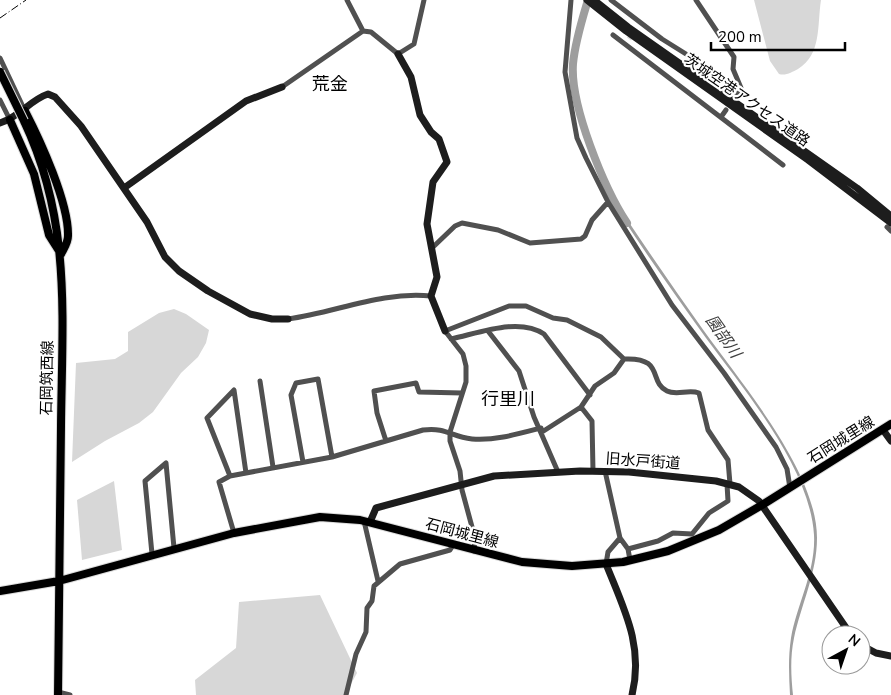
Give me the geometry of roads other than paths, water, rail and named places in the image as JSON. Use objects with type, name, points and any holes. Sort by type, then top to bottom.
[{"type":"main road","name":"石岡筑西線","points":[[0,72],[24,121],[47,178],[61,254],[58,693]]},
{"type":"main road","points":[[25,111],[46,155],[63,208],[68,236],[61,254]]},
{"type":"main road","points":[[10,120],[34,174],[49,235],[61,254]]},
{"type":"main road","name":"石岡城里線","points":[[0,591],[59,580],[234,533],[314,518],[340,517],[367,522],[474,551],[535,563],[606,564],[630,560],[692,542],[734,522],[891,424]]},
{"type":"street","points":[[347,0],[363,30],[371,32],[398,54],[411,78],[420,115],[430,132],[439,139],[447,162],[433,182],[427,224],[437,277],[431,296],[445,331],[463,354],[466,366],[466,382],[450,432],[463,485],[462,490],[475,538],[474,551]]},
{"type":"street","points":[[398,54],[414,44],[424,0]]},
{"type":"street","points":[[571,0],[565,72],[577,138],[608,202],[672,305],[724,373],[776,447],[787,469],[792,486]]},
{"type":"street","points":[[611,0],[639,25],[702,64]]},
{"type":"street","points":[[696,0],[734,57],[733,68],[741,88],[736,97]]},
{"type":"street","name":"茨城空港アクセス道路","points":[[591,1],[857,188],[891,216]]},
{"type":"street","name":"茨城空港アクセス道路","points":[[591,1],[808,160],[890,227]]},
{"type":"street","points":[[124,188],[246,101],[282,87],[363,30]]},
{"type":"street","points":[[613,35],[627,42],[783,165]]},
{"type":"street","points":[[0,58],[25,111]]},
{"type":"street","points":[[0,122],[10,120],[25,111],[42,96],[48,94],[55,97],[81,126],[124,188],[147,222],[165,257],[180,271],[208,291],[250,314],[272,319],[288,319],[339,310],[369,299],[389,296],[431,296]]},
{"type":"street","points":[[0,100],[10,120]]},
{"type":"street","points":[[721,117],[726,110]]},
{"type":"street","points":[[432,248],[455,226],[462,223],[498,230],[530,243],[581,239],[585,236],[592,220],[608,202]]},
{"type":"street","points":[[445,331],[509,306],[526,306],[553,318],[567,320],[601,337],[624,358],[640,358],[652,367],[662,387],[668,391],[676,393],[693,391],[698,393],[708,430],[728,460],[728,501],[709,513],[692,534],[673,533],[658,541],[628,549]]},
{"type":"street","points":[[451,339],[521,326],[536,328],[544,334],[590,395]]},
{"type":"street","points":[[488,331],[519,371],[534,417],[558,472]]},
{"type":"street","points":[[234,533],[219,482],[230,476],[332,457],[425,430],[438,428],[468,439],[483,440],[541,430],[581,407],[595,386],[614,373],[624,358]]},
{"type":"street","points":[[303,462],[291,395],[296,383],[318,379],[332,457]]},
{"type":"street","points":[[260,381],[273,468]]},
{"type":"street","points":[[386,441],[377,414],[374,391],[416,383],[419,392],[462,393]]},
{"type":"street","points":[[230,476],[207,418],[234,390],[246,472]]},
{"type":"street","points":[[581,407],[592,421],[593,471]]},
{"type":"street","points":[[883,430],[891,440]]},
{"type":"street","points":[[152,554],[145,481],[166,463],[174,548]]},
{"type":"street","points":[[605,471],[620,538],[628,549],[630,560]]},
{"type":"street","name":"旧水戸街道","points":[[367,522],[376,508],[384,505],[413,500],[494,476],[605,471],[686,477],[728,484],[748,492],[762,505],[805,571],[844,625]]},
{"type":"street","points":[[367,522],[378,581]]},
{"type":"street","points":[[620,538],[608,552],[606,564],[631,627],[637,654],[637,675],[632,695]]},
{"type":"street","points":[[346,695],[356,654],[366,632],[367,608],[372,601],[374,586],[400,564],[450,550],[452,545]]},
{"type":"street","points":[[871,650],[891,656]]},
{"type":"street","points":[[58,693],[70,695]]},
{"type":"waterway","name":"園部川","points":[[588,0],[577,39],[573,64],[577,101],[590,146],[599,168],[608,189],[627,223]]},
{"type":"tunnel","points":[[629,39],[637,28]]},
{"type":"railway","points":[[0,18],[26,0]]},
{"type":"district","name":"荒金","points":[[330,84]]},
{"type":"district","name":"行里川","points":[[508,399]]}]
